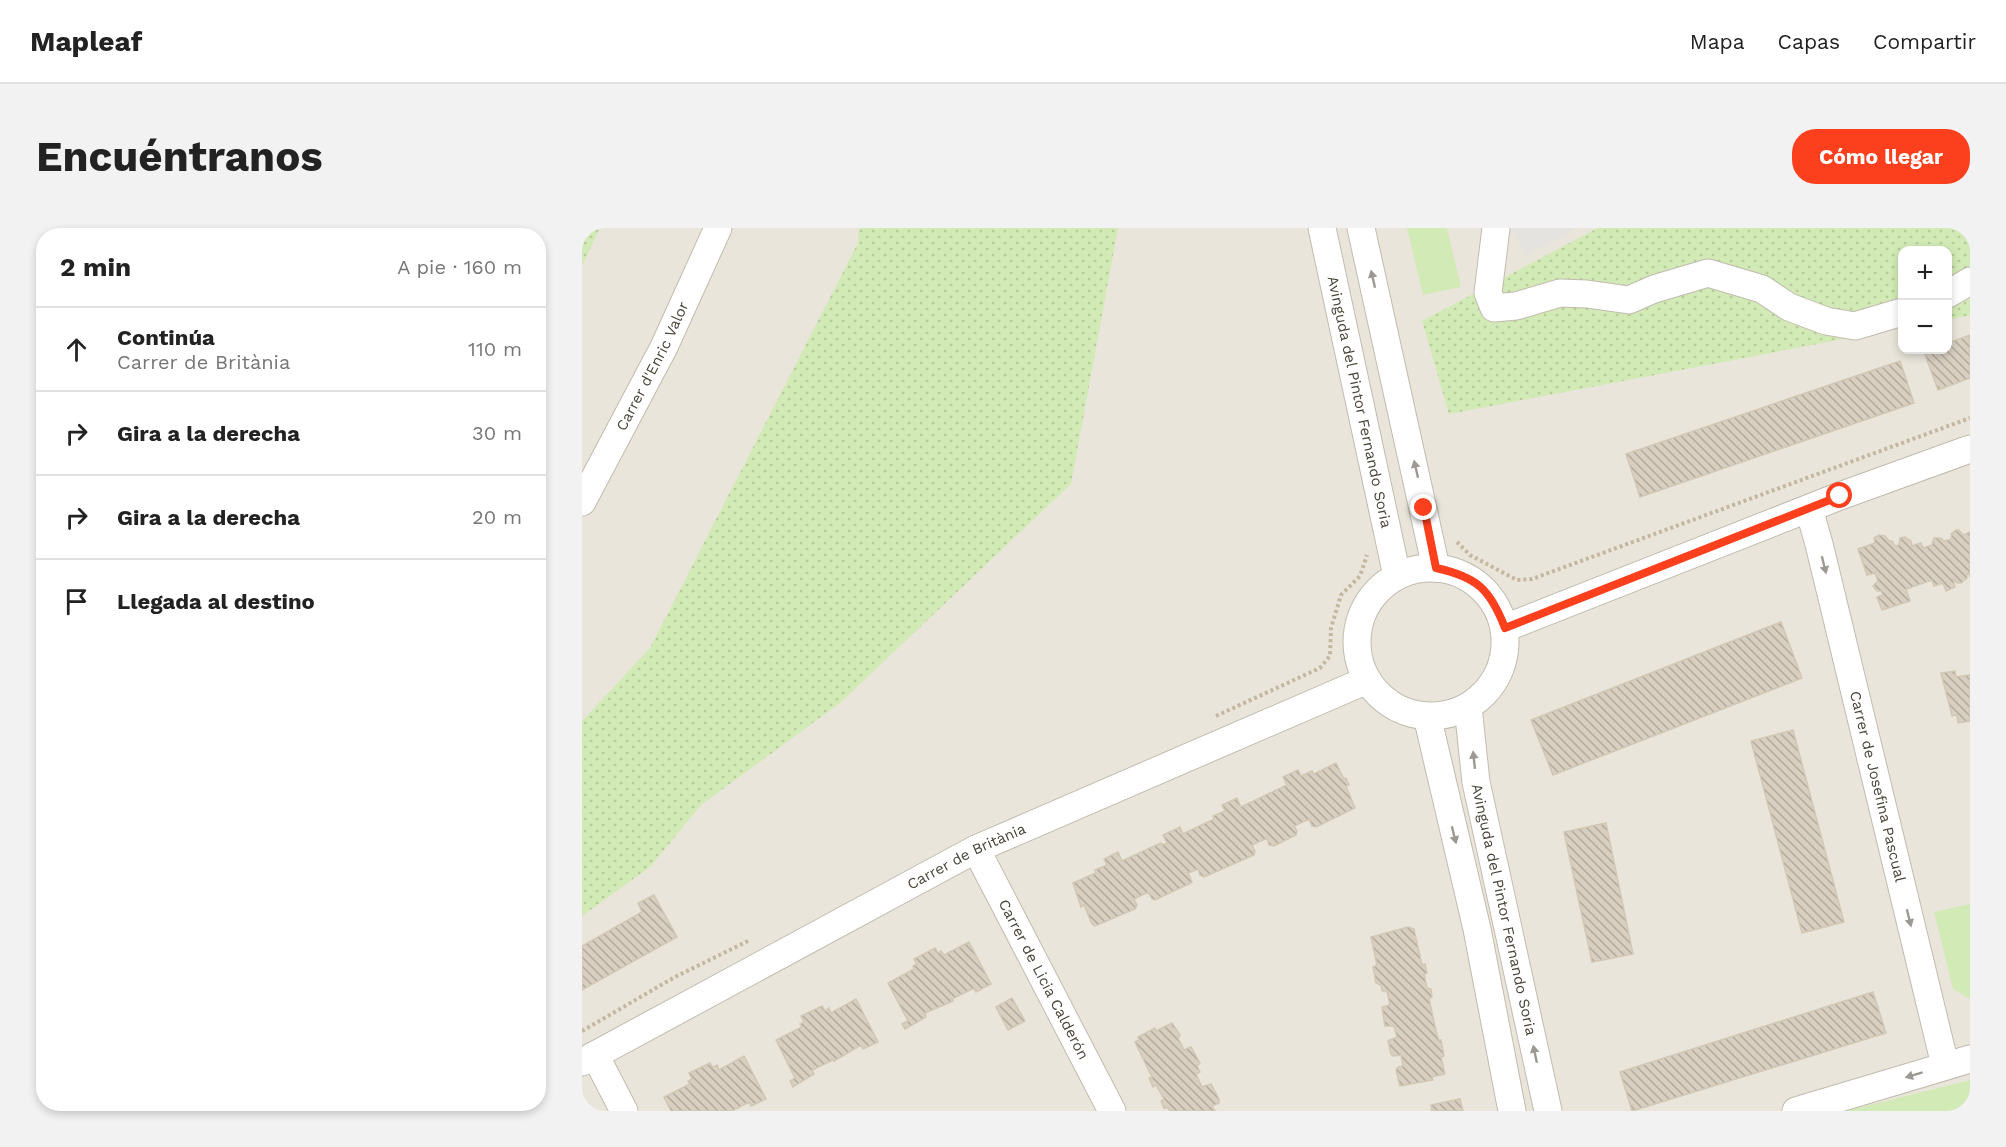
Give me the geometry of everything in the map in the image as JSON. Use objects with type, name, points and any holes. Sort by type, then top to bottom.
[{"type":"street","name":"Carrer d'Enric Valor","points":[[582,502],[664,347],[718,228]]},
{"type":"street","name":"Avinguda del Pintor Fernando Soria","points":[[1322,228],[1397,576]]},
{"type":"street","points":[[1361,228],[1436,568]]},
{"type":"street","points":[[1496,228],[1488,293],[1494,308],[1516,306],[1560,293],[1629,300],[1654,289],[1708,273],[1762,289],[1789,307],[1826,321],[1855,326],[1898,313]]},
{"type":"street","points":[[1952,291],[1970,280]]},
{"type":"street","points":[[1505,628],[1809,509],[1970,449]]},
{"type":"street","name":"Carrer de Josefina Pascual","points":[[1809,509],[1957,1062]]},
{"type":"street","points":[[1436,568],[1460,573],[1481,586],[1496,605],[1505,628],[1505,651],[1499,674],[1486,693],[1468,707],[1448,715],[1427,716],[1403,711],[1382,699],[1366,680],[1358,657],[1357,633],[1364,610],[1378,591],[1397,576],[1416,569],[1436,568]]},
{"type":"street","name":"Carrer de Britània","points":[[588,1058],[976,849],[1366,680]]},
{"type":"street","name":"Avinguda del Pintor Fernando Soria","points":[[1468,707],[1476,782],[1548,1111]]},
{"type":"street","name":"Avinguda del Pintor Fernando Soria","points":[[1427,716],[1477,929],[1512,1111]]},
{"type":"street","name":"Carrer de Licia Calderón","points":[[976,849],[1112,1111]]},
{"type":"street","points":[[588,1058],[624,1111]]},
{"type":"street","points":[[1796,1111],[1957,1062]]},
{"type":"path","points":[[1453,539],[1470,555],[1516,580],[1532,579],[1970,418]]},
{"type":"path","points":[[1212,717],[1320,668],[1330,656],[1331,628],[1341,595],[1360,576],[1368,553]]},
{"type":"path","points":[[582,1031],[675,977],[751,940]]},
{"type":"shaded area","points":[[582,228],[1970,228],[1970,1111],[582,1111]]},
{"type":"shaded area","points":[[1511,228],[1570,228],[1572,231],[1526,256]]},
{"type":"green space","points":[[582,228],[600,228],[582,266]]},
{"type":"green space","points":[[859,228],[1118,228],[1071,484],[840,703],[701,805],[650,867],[582,916],[582,721],[650,648],[858,243]]},
{"type":"green space","points":[[1407,228],[1447,228],[1461,287],[1423,295]]},
{"type":"green space","points":[[1598,228],[1970,228],[1970,315],[1952,319],[1952,246],[1898,246],[1898,329],[1449,414],[1422,321]]},
{"type":"green space","points":[[1970,904],[1970,999],[1953,989],[1934,912]]},
{"type":"green space","points":[[1970,1080],[1970,1111],[1847,1111],[1850,1110]]},
{"type":"building","points":[[1970,335],[1970,378],[1938,390],[1925,354],[1952,354],[1952,342]]},
{"type":"building","points":[[1900,361],[1914,403],[1640,497],[1626,454]]},
{"type":"building","points":[[1956,530],[1963,535],[1970,532],[1970,577],[1969,573],[1967,574],[1967,578],[1961,583],[1957,583],[1953,578],[1955,587],[1946,591],[1943,583],[1934,586],[1932,580],[1906,589],[1910,601],[1882,610],[1877,597],[1883,595],[1873,586],[1878,581],[1875,573],[1867,575],[1858,549],[1875,543],[1874,538],[1879,535],[1885,536],[1895,546],[1899,545],[1900,538],[1905,537],[1911,541],[1912,546],[1921,543],[1923,548],[1932,545],[1934,538],[1941,538],[1944,541],[1952,539],[1951,534]]},
{"type":"building","points":[[1781,622],[1802,678],[1553,775],[1531,720]]},
{"type":"building","points":[[1955,671],[1956,677],[1970,675],[1970,721],[1958,723],[1957,715],[1952,716],[1941,673]]},
{"type":"building","points":[[1793,730],[1844,922],[1802,933],[1751,741]]},
{"type":"building","points":[[1336,763],[1349,785],[1346,786],[1355,808],[1316,827],[1312,826],[1309,819],[1294,826],[1297,831],[1296,835],[1274,846],[1269,845],[1267,838],[1252,845],[1254,855],[1204,877],[1200,875],[1198,869],[1188,873],[1191,883],[1155,900],[1148,892],[1134,899],[1137,905],[1135,909],[1095,926],[1084,905],[1081,907],[1073,883],[1096,873],[1095,870],[1107,865],[1104,859],[1118,852],[1122,861],[1161,843],[1163,845],[1167,843],[1163,835],[1180,827],[1183,834],[1214,819],[1213,816],[1225,811],[1222,805],[1237,798],[1241,807],[1287,785],[1283,777],[1298,770],[1301,776],[1312,771],[1314,774]]},
{"type":"building","points":[[1606,823],[1633,954],[1592,962],[1564,832]]},
{"type":"building","points":[[654,895],[677,937],[582,990],[582,946],[642,912],[638,903]]},
{"type":"building","points":[[1408,927],[1414,929],[1422,965],[1425,964],[1427,973],[1424,974],[1427,988],[1431,989],[1432,997],[1429,999],[1437,1035],[1441,1040],[1444,1056],[1441,1057],[1445,1074],[1432,1077],[1433,1080],[1400,1086],[1396,1070],[1403,1066],[1401,1055],[1391,1054],[1388,1041],[1397,1037],[1394,1026],[1385,1026],[1382,1007],[1390,1005],[1387,991],[1382,991],[1381,985],[1376,983],[1373,967],[1377,965],[1371,937]]},
{"type":"building","points":[[969,942],[991,984],[976,992],[974,988],[952,999],[953,1001],[925,1013],[926,1017],[905,1029],[902,1024],[908,1021],[888,983],[914,969],[913,966],[917,964],[914,959],[935,948],[938,953],[941,951],[944,955]]},
{"type":"building","points":[[1873,992],[1886,1033],[1632,1111],[1620,1072]]},
{"type":"building","points":[[1012,998],[1025,1021],[1008,1030],[996,1007]]},
{"type":"building","points":[[856,999],[878,1042],[863,1049],[861,1045],[834,1061],[812,1070],[814,1074],[793,1087],[790,1081],[795,1078],[776,1040],[802,1027],[800,1024],[804,1022],[801,1016],[822,1006],[825,1011],[829,1008],[831,1013]]},
{"type":"building","points":[[1172,1023],[1180,1035],[1178,1038],[1184,1050],[1191,1047],[1200,1063],[1197,1066],[1200,1072],[1196,1074],[1202,1087],[1211,1084],[1219,1099],[1219,1103],[1212,1106],[1215,1111],[1170,1111],[1164,1108],[1161,1101],[1164,1099],[1156,1085],[1153,1087],[1149,1078],[1152,1077],[1135,1042],[1139,1040],[1138,1037],[1155,1028],[1156,1031]]},
{"type":"building","points":[[744,1056],[766,1099],[751,1106],[749,1102],[732,1111],[671,1111],[664,1097],[690,1084],[688,1081],[692,1079],[689,1073],[710,1063],[713,1068],[717,1065],[719,1070]]},
{"type":"building","points":[[1460,1099],[1463,1111],[1432,1111],[1431,1105]]},
{"type":"route","points":[[1424,508],[1436,568],[1460,573],[1481,586],[1496,605],[1505,628],[1840,496]]}]
